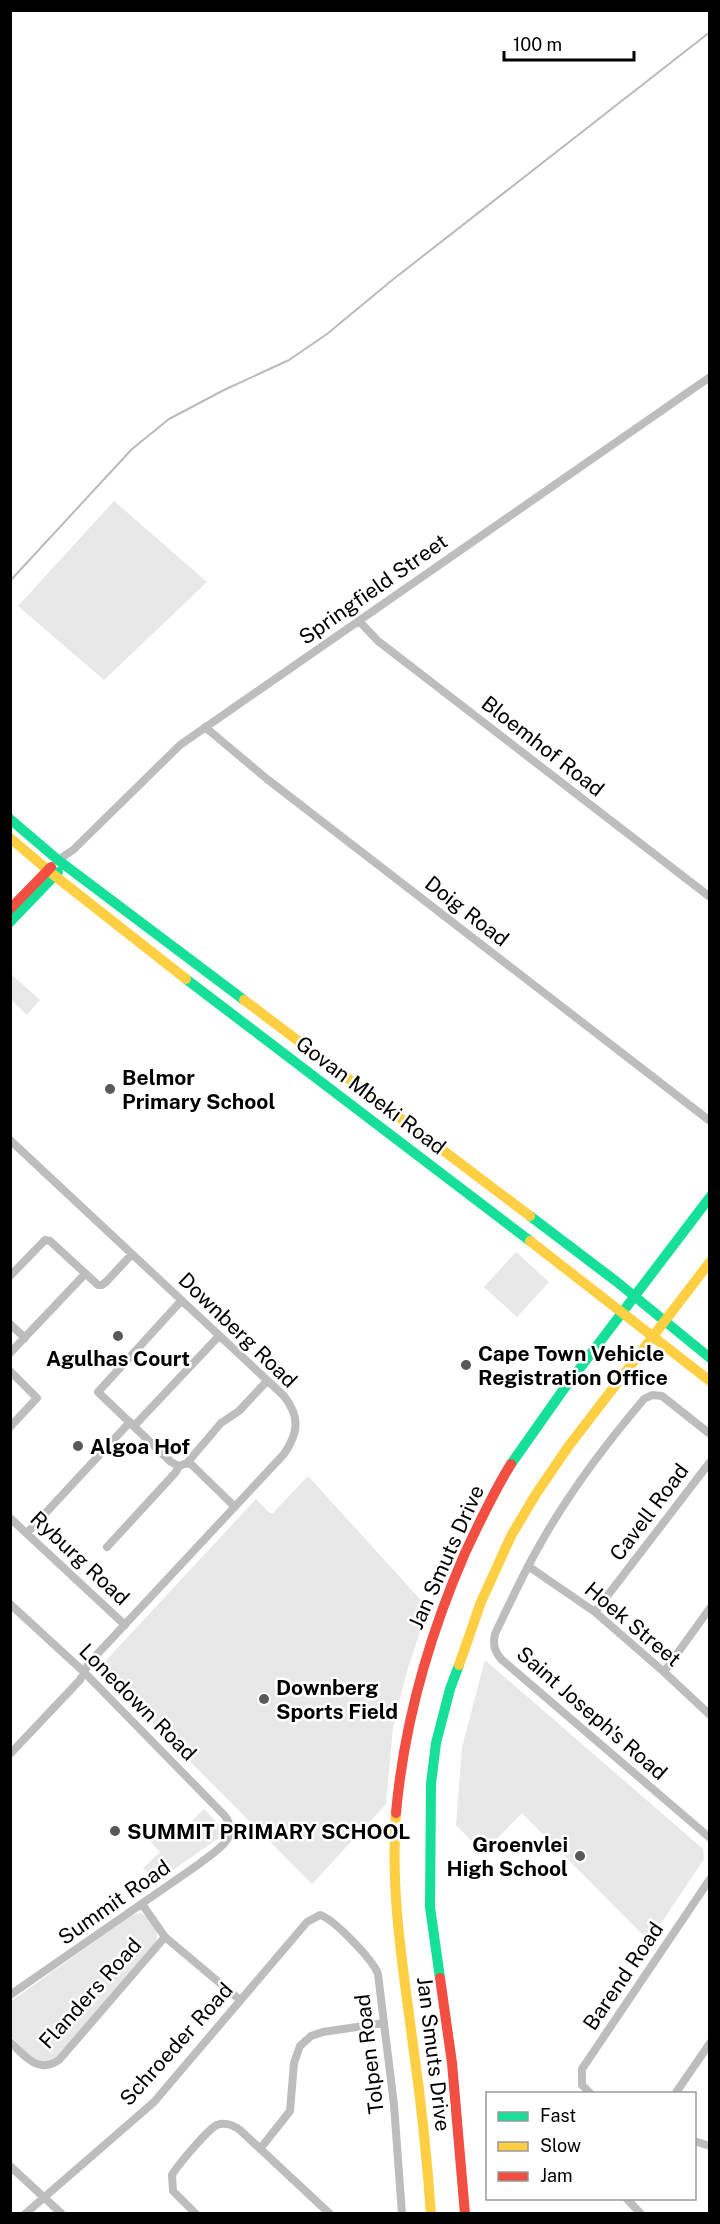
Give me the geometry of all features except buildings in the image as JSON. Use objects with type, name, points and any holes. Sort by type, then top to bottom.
[{"type":"main road","name":"Govan Mbeki Road","points":[[10,819],[61,863],[514,1203],[710,1358]]},
{"type":"main road","name":"Govan Mbeki Road","points":[[10,838],[51,873],[293,1062],[622,1311],[710,1381]]},
{"type":"main road","points":[[10,909],[61,863]]},
{"type":"main road","points":[[10,922],[51,873]]},
{"type":"main road","name":"Jan Smuts Drive","points":[[431,2214],[424,2120],[396,1918],[395,1832],[407,1727],[418,1680],[449,1588],[492,1497],[539,1422],[710,1197]]},
{"type":"main road","name":"Jan Smuts Drive","points":[[465,2214],[452,2063],[430,1907],[428,1835],[436,1743],[450,1689],[481,1602],[511,1536],[568,1447],[710,1262]]},
{"type":"street","name":"Springfield Street","points":[[61,863],[164,759],[205,727],[710,376]]},
{"type":"street","name":"Bloemhof Road","points":[[359,621],[378,641],[710,897]]},
{"type":"street","name":"Doig Road","points":[[205,727],[267,779],[710,1121]]},
{"type":"street","name":"Downberg Road","points":[[10,1140],[284,1396],[294,1410],[296,1425],[292,1442],[284,1454],[89,1663],[80,1680],[10,1754]]},
{"type":"street","points":[[10,1276],[46,1240],[98,1286],[102,1286],[132,1254]]},
{"type":"street","points":[[10,1353],[85,1274]]},
{"type":"street","points":[[181,1301],[98,1392],[171,1462],[192,1465],[236,1506]]},
{"type":"street","points":[[10,1324],[25,1338]]},
{"type":"street","points":[[27,1533],[219,1336]]},
{"type":"street","points":[[10,1371],[37,1398],[10,1427]]},
{"type":"street","points":[[107,1547],[221,1423],[239,1411],[267,1381]]},
{"type":"street","name":"Saint Joseph's Road","points":[[710,1434],[662,1396],[652,1395],[644,1399],[559,1512],[528,1566],[495,1634],[494,1644],[497,1654],[710,1838]]},
{"type":"street","name":"Cavell Road","points":[[595,1612],[710,1462]]},
{"type":"street","name":"Ryburg Road","points":[[10,1518],[125,1625]]},
{"type":"street","name":"Hoek Street","points":[[528,1566],[595,1612],[710,1715]]},
{"type":"street","name":"Lonedown Road","points":[[10,1604],[84,1672],[225,1816],[230,1823],[231,1832]]},
{"type":"street","points":[[664,1672],[710,1608]]},
{"type":"street","name":"Summit Road","points":[[10,1995],[222,1846],[231,1832]]},
{"type":"street","name":"Barend Road","points":[[589,2092],[582,2085],[582,2069],[710,1879]]},
{"type":"street","points":[[142,1904],[165,1937],[240,2000]]},
{"type":"street","name":"Schroeder Road","points":[[25,2214],[154,2102],[307,1922],[320,1915]]},
{"type":"street","name":"Tolpen Road","points":[[320,1915],[330,1920],[374,1965],[378,1974],[402,2214]]},
{"type":"street","name":"Flanders Road","points":[[10,2042],[37,2065],[48,2066],[59,2060],[165,1937]]},
{"type":"street","points":[[260,2149],[290,2111],[294,2063],[300,2046],[311,2036],[323,2032],[384,2023]]},
{"type":"street","points":[[676,2092],[709,2044]]},
{"type":"street","points":[[196,2214],[176,2195],[171,2180],[174,2171],[217,2125],[229,2124],[240,2130],[330,2214]]},
{"type":"street","points":[[10,2166],[62,2214]]},
{"type":"street","points":[[627,2200],[641,2214]]},
{"type":"shaded area","points":[[114,501],[207,582],[104,680],[18,606]]},
{"type":"shaded area","points":[[10,973],[40,1000],[27,1015],[11,1000]]},
{"type":"shaded area","points":[[516,1252],[549,1282],[517,1317],[484,1287]]},
{"type":"shaded area","name":"Downberg Sports Field","points":[[308,1476],[428,1608],[407,1671],[393,1727],[386,1804],[312,1884],[98,1669],[256,1499],[270,1513],[273,1513]]},
{"type":"shaded area","points":[[485,1660],[703,1849],[704,1859],[649,1941],[522,1813],[483,1853],[456,1825],[462,1747]]},
{"type":"shaded area","points":[[204,1809],[220,1826],[220,1837],[156,1882],[143,1868],[160,1852],[148,1839],[158,1830],[170,1842]]},
{"type":"shaded area","points":[[140,1913],[154,1925],[157,1933],[156,1942],[57,2057],[44,2061],[26,2052],[11,2036],[10,2002],[132,1915]]},
{"type":"waterway","points":[[10,581],[132,449],[169,419],[289,360],[327,334],[391,281],[710,32]]},
{"type":"traffic: fast","points":[[10,819],[58,860],[244,1000]]},
{"type":"traffic: fast","points":[[10,922],[58,872]]},
{"type":"traffic: fast","points":[[186,979],[530,1241]]},
{"type":"traffic: fast","points":[[511,1464],[561,1393],[710,1197]]},
{"type":"traffic: fast","points":[[530,1216],[617,1282],[710,1358]]},
{"type":"traffic: fast","points":[[440,1978],[430,1907],[431,1784],[436,1743],[450,1689],[459,1665]]},
{"type":"traffic: slow","points":[[10,838],[186,979]]},
{"type":"traffic: slow","points":[[244,1000],[530,1216]]},
{"type":"traffic: slow","points":[[530,1241],[710,1381]]},
{"type":"traffic: slow","points":[[459,1665],[481,1602],[511,1536],[536,1494],[568,1447],[710,1262]]},
{"type":"traffic: slow","points":[[396,1813],[395,1872],[398,1929],[426,2151],[431,2214]]},
{"type":"traffic: jam","points":[[10,909],[51,867]]},
{"type":"traffic: jam","points":[[396,1813],[405,1746],[429,1648],[465,1553],[511,1464]]},
{"type":"traffic: jam","points":[[440,1978],[452,2063],[465,2214]]},
{"type":"place","name":"Belmor Primary School","points":[[110,1089]]},
{"type":"place","name":"Agulhas Court","points":[[118,1336]]},
{"type":"place","name":"Cape Town Vehicle Registration Office","points":[[466,1365]]},
{"type":"place","name":"Algoa Hof","points":[[78,1446]]},
{"type":"place","name":"Downberg Sports Field","points":[[264,1699]]},
{"type":"place","name":"SUMMIT PRIMARY SCHOOL","points":[[115,1831]]},
{"type":"place","name":"Groenvlei High School","points":[[580,1856]]}]
